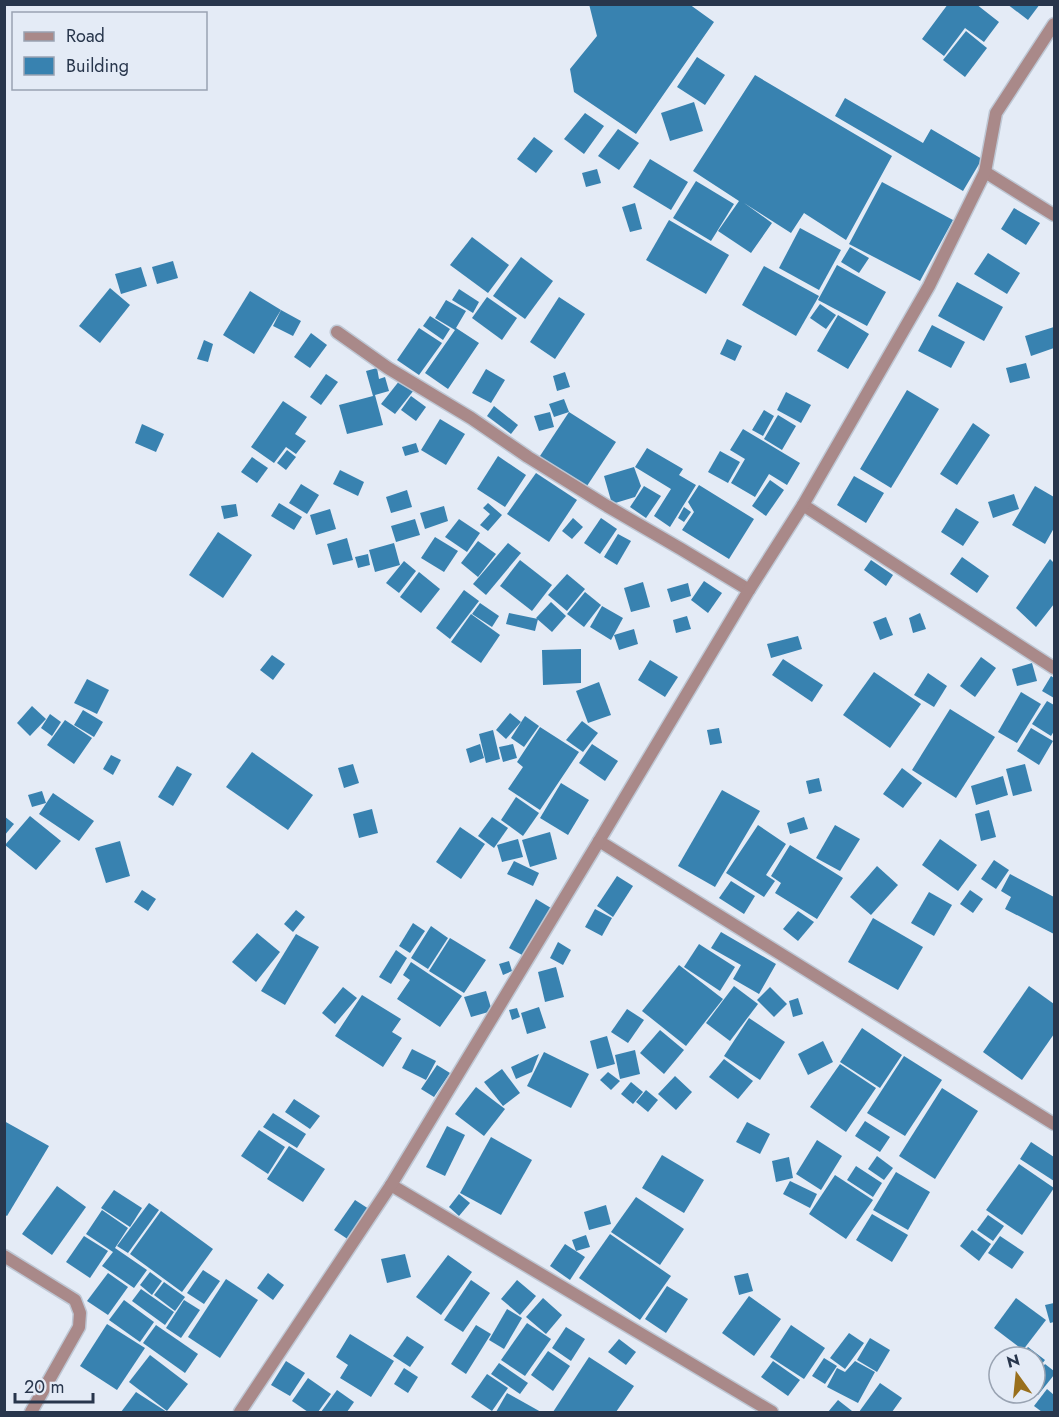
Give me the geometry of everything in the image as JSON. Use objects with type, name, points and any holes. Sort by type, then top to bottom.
[{"type":"street","points":[[240,1413],[391,1185],[749,590],[803,505],[929,286],[985,172],[996,113],[1054,24]]},
{"type":"street","points":[[985,172],[1054,215]]},
{"type":"street","points":[[337,332],[388,368],[471,417],[562,479],[749,590]]},
{"type":"street","points":[[803,505],[1054,668]]},
{"type":"street","points":[[599,841],[1054,1124]]},
{"type":"street","points":[[391,1185],[772,1413]]},
{"type":"street","points":[[4,1256],[75,1300],[80,1313],[79,1327],[31,1413]]},
{"type":"building","points":[[589,4],[689,4],[714,22],[636,134],[574,92],[570,69],[597,36]]},
{"type":"building","points":[[948,4],[976,4],[999,22],[984,42],[965,28],[944,56],[922,39]]},
{"type":"building","points":[[1007,4],[1040,4],[1028,20]]},
{"type":"building","points":[[966,31],[987,48],[965,77],[943,60]]},
{"type":"building","points":[[697,57],[725,75],[705,105],[677,87]]},
{"type":"building","points":[[755,75],[892,156],[846,240],[804,213],[791,233],[744,203],[772,223],[751,253],[718,231],[739,201],[693,171]]},
{"type":"building","points":[[845,98],[923,143],[931,129],[982,159],[963,191],[835,116]]},
{"type":"building","points":[[694,102],[703,131],[670,141],[661,113]]},
{"type":"building","points":[[585,113],[604,126],[584,154],[564,139]]},
{"type":"building","points":[[618,129],[639,143],[619,170],[598,156]]},
{"type":"building","points":[[534,137],[553,151],[536,173],[517,159]]},
{"type":"building","points":[[650,159],[688,182],[671,210],[633,187]]},
{"type":"building","points":[[597,169],[601,183],[586,187],[582,173]]},
{"type":"building","points":[[696,181],[734,204],[711,241],[673,218]]},
{"type":"building","points":[[882,182],[953,220],[920,281],[849,244]]},
{"type":"building","points":[[635,203],[642,229],[630,232],[622,207]]},
{"type":"building","points":[[1014,208],[1040,223],[1026,245],[1001,229]]},
{"type":"building","points":[[669,220],[729,255],[706,294],[646,260]]},
{"type":"building","points":[[800,228],[841,250],[819,290],[779,268]]},
{"type":"building","points":[[472,237],[509,265],[488,293],[450,265]]},
{"type":"building","points":[[850,247],[869,258],[859,273],[841,262]]},
{"type":"building","points":[[988,253],[1020,273],[1007,294],[974,274]]},
{"type":"building","points":[[521,257],[553,281],[525,319],[493,296]]},
{"type":"building","points":[[173,261],[178,278],[157,284],[152,267]]},
{"type":"building","points":[[837,265],[886,292],[867,326],[818,300]]},
{"type":"building","points":[[764,266],[819,296],[796,336],[742,305]]},
{"type":"building","points":[[141,267],[147,286],[121,294],[115,274]]},
{"type":"building","points":[[957,282],[1003,307],[984,341],[938,316]]},
{"type":"building","points":[[110,288],[130,305],[100,343],[79,326]]},
{"type":"building","points":[[459,289],[479,302],[473,313],[452,300]]},
{"type":"building","points":[[250,291],[281,310],[254,354],[223,335]]},
{"type":"building","points":[[487,297],[517,318],[502,340],[472,318]]},
{"type":"building","points":[[559,297],[585,314],[555,359],[530,342]]},
{"type":"building","points":[[446,300],[466,311],[456,328],[479,343],[448,389],[425,373],[455,330],[435,318]]},
{"type":"building","points":[[820,304],[836,315],[826,329],[810,318]]},
{"type":"building","points":[[281,310],[301,321],[293,336],[273,326]]},
{"type":"building","points":[[838,315],[869,334],[848,369],[817,351]]},
{"type":"building","points":[[430,316],[450,329],[443,340],[423,326]]},
{"type":"building","points":[[932,325],[965,342],[951,368],[918,351]]},
{"type":"building","points":[[1054,327],[1054,348],[1031,356],[1025,336]]},
{"type":"building","points":[[419,328],[442,343],[419,375],[397,360]]},
{"type":"building","points":[[311,333],[327,345],[310,368],[294,357]]},
{"type":"building","points":[[727,339],[742,346],[735,361],[720,354]]},
{"type":"building","points":[[204,340],[213,344],[208,362],[197,359]]},
{"type":"building","points":[[1026,363],[1030,378],[1010,383],[1006,368]]},
{"type":"building","points":[[377,368],[379,379],[385,377],[389,391],[375,395],[383,425],[347,434],[339,405],[373,396],[366,371]]},
{"type":"building","points":[[486,369],[505,380],[491,403],[472,393]]},
{"type":"building","points":[[565,372],[570,387],[557,391],[553,376]]},
{"type":"building","points":[[326,374],[338,382],[321,405],[310,397]]},
{"type":"building","points":[[400,380],[414,390],[395,414],[381,404]]},
{"type":"building","points":[[907,390],[939,409],[891,488],[860,469]]},
{"type":"building","points":[[786,392],[811,405],[801,423],[777,410]]},
{"type":"building","points":[[411,396],[426,407],[416,421],[401,410]]},
{"type":"building","points":[[564,399],[569,412],[554,417],[549,404]]},
{"type":"building","points":[[283,401],[307,417],[295,434],[306,441],[296,454],[286,447],[274,463],[251,447]]},
{"type":"building","points":[[494,406],[518,425],[511,434],[487,416]]},
{"type":"building","points":[[764,410],[774,416],[763,436],[752,430]]},
{"type":"building","points":[[550,412],[554,427],[539,431],[534,416]]},
{"type":"building","points":[[569,412],[616,442],[585,489],[538,459]]},
{"type":"building","points":[[778,415],[796,426],[782,450],[764,439]]},
{"type":"building","points":[[440,419],[465,434],[446,465],[421,450]]},
{"type":"building","points":[[973,423],[990,435],[957,485],[940,474]]},
{"type":"building","points":[[142,424],[164,434],[156,452],[135,443]]},
{"type":"building","points":[[743,429],[800,463],[787,485],[769,474],[755,497],[731,483],[745,459],[730,450]]},
{"type":"building","points":[[416,443],[419,452],[405,456],[402,447]]},
{"type":"building","points":[[647,448],[683,469],[679,475],[696,485],[670,527],[654,516],[671,489],[635,467]]},
{"type":"building","points":[[287,450],[296,457],[286,470],[277,463]]},
{"type":"building","points":[[720,451],[740,462],[728,483],[708,472]]},
{"type":"building","points":[[498,456],[526,475],[505,507],[477,489]]},
{"type":"building","points":[[252,457],[268,468],[257,483],[241,472]]},
{"type":"building","points":[[634,467],[641,486],[635,497],[612,504],[604,476]]},
{"type":"building","points":[[340,470],[364,482],[358,496],[333,484]]},
{"type":"building","points":[[536,473],[577,500],[549,542],[507,514]]},
{"type":"building","points":[[854,476],[884,493],[866,523],[837,505]]},
{"type":"building","points":[[770,480],[784,490],[766,516],[752,506]]},
{"type":"building","points":[[301,484],[319,495],[307,514],[289,503]]},
{"type":"building","points":[[699,485],[754,519],[729,559],[682,530],[694,512],[688,502]]},
{"type":"building","points":[[644,486],[661,496],[646,518],[630,507]]},
{"type":"building","points":[[1035,486],[1054,497],[1054,528],[1045,544],[1012,525]]},
{"type":"building","points":[[407,490],[412,507],[391,513],[386,497]]},
{"type":"building","points":[[1014,494],[1019,509],[993,518],[988,502]]},
{"type":"building","points":[[279,503],[302,517],[294,530],[271,516]]},
{"type":"building","points":[[488,503],[502,515],[488,531],[480,525],[490,514],[483,508]]},
{"type":"building","points":[[236,504],[238,516],[224,519],[221,506]]},
{"type":"building","points":[[444,506],[448,521],[425,529],[420,513]]},
{"type":"building","points":[[684,507],[691,512],[684,522],[678,518]]},
{"type":"building","points":[[956,508],[979,522],[963,546],[941,532]]},
{"type":"building","points":[[330,509],[336,529],[316,535],[310,515]]},
{"type":"building","points":[[573,518],[583,527],[572,539],[562,531]]},
{"type":"building","points":[[601,518],[617,529],[600,554],[584,543]]},
{"type":"building","points":[[415,519],[420,535],[396,542],[391,526]]},
{"type":"building","points":[[459,519],[480,533],[467,552],[445,537]]},
{"type":"building","points":[[218,532],[252,555],[223,598],[189,575]]},
{"type":"building","points":[[618,534],[631,541],[617,565],[604,557]]},
{"type":"building","points":[[435,537],[458,551],[444,572],[421,558]]},
{"type":"building","points":[[347,538],[353,560],[333,565],[327,544]]},
{"type":"building","points":[[478,541],[496,554],[478,577],[461,563]]},
{"type":"building","points":[[394,543],[400,565],[375,572],[369,550]]},
{"type":"building","points":[[508,543],[521,553],[486,595],[473,584]]},
{"type":"building","points":[[368,554],[370,565],[358,568],[355,557]]},
{"type":"building","points":[[962,557],[989,576],[977,593],[950,574]]},
{"type":"building","points":[[1050,559],[1054,563],[1054,604],[1036,627],[1016,608]]},
{"type":"building","points":[[520,560],[552,585],[532,611],[500,586]]},
{"type":"building","points":[[871,560],[893,575],[886,586],[864,570]]},
{"type":"building","points":[[404,561],[416,571],[399,593],[386,583]]},
{"type":"building","points":[[419,572],[440,589],[421,613],[400,597]]},
{"type":"building","points":[[567,574],[585,589],[567,611],[548,595]]},
{"type":"building","points":[[704,581],[722,593],[708,613],[691,600]]},
{"type":"building","points":[[643,582],[650,607],[631,612],[624,588]]},
{"type":"building","points":[[688,583],[691,596],[671,602],[667,589]]},
{"type":"building","points":[[464,590],[479,601],[450,639],[436,628]]},
{"type":"building","points":[[585,592],[601,605],[584,627],[567,614]]},
{"type":"building","points":[[551,602],[566,616],[552,632],[536,618]]},
{"type":"building","points":[[480,603],[499,616],[492,627],[472,614]]},
{"type":"building","points":[[602,606],[623,618],[611,640],[590,627]]},
{"type":"building","points":[[509,613],[538,619],[535,631],[506,624]]},
{"type":"building","points":[[920,613],[926,629],[913,633],[909,618]]},
{"type":"building","points":[[471,614],[500,635],[481,663],[451,642]]},
{"type":"building","points":[[687,616],[691,629],[676,633],[673,620]]},
{"type":"building","points":[[886,617],[893,635],[880,640],[873,622]]},
{"type":"building","points":[[634,629],[638,644],[619,650],[614,635]]},
{"type":"building","points":[[798,636],[802,649],[771,658],[767,644]]},
{"type":"building","points":[[581,649],[581,683],[543,685],[542,650]]},
{"type":"building","points":[[272,655],[285,664],[273,680],[260,670]]},
{"type":"building","points":[[981,657],[996,668],[975,697],[960,686]]},
{"type":"building","points":[[783,659],[823,685],[812,702],[772,675]]},
{"type":"building","points":[[650,660],[678,677],[665,697],[638,680]]},
{"type":"building","points":[[1032,663],[1037,681],[1017,686],[1012,669]]},
{"type":"building","points":[[874,672],[921,704],[890,748],[843,715]]},
{"type":"building","points":[[928,673],[947,686],[934,707],[914,695]]},
{"type":"building","points":[[1051,676],[1054,678],[1054,698],[1042,691]]},
{"type":"building","points":[[87,679],[109,690],[97,714],[74,703]]},
{"type":"building","points":[[599,682],[611,715],[588,723],[576,691]]},
{"type":"building","points":[[1021,692],[1041,704],[1017,743],[998,732]]},
{"type":"building","points":[[1047,701],[1054,705],[1054,731],[1051,736],[1032,724]]},
{"type":"building","points":[[32,706],[46,719],[30,736],[17,723]]},
{"type":"building","points":[[950,709],[995,737],[956,798],[912,770]]},
{"type":"building","points":[[83,710],[103,722],[94,737],[74,725]]},
{"type":"building","points":[[510,713],[521,722],[506,739],[496,730]]},
{"type":"building","points":[[50,714],[61,722],[52,736],[41,728]]},
{"type":"building","points":[[525,716],[539,726],[524,747],[511,738]]},
{"type":"building","points":[[65,720],[92,738],[74,764],[47,745]]},
{"type":"building","points":[[582,721],[598,733],[583,752],[566,740]]},
{"type":"building","points":[[540,727],[579,752],[540,810],[508,789],[523,767],[517,762]]},
{"type":"building","points":[[719,728],[722,743],[710,745],[707,730]]},
{"type":"building","points":[[1031,728],[1053,741],[1039,765],[1017,751]]},
{"type":"building","points":[[493,730],[500,759],[486,763],[479,734]]},
{"type":"building","points":[[480,744],[484,758],[470,763],[466,749]]},
{"type":"building","points":[[513,744],[517,758],[503,762],[499,747]]},
{"type":"building","points":[[592,744],[618,761],[605,781],[579,763]]},
{"type":"building","points":[[252,752],[313,795],[288,830],[226,787]]},
{"type":"building","points":[[111,755],[121,760],[113,775],[103,769]]},
{"type":"building","points":[[353,764],[359,783],[344,788],[338,768]]},
{"type":"building","points":[[1025,764],[1032,791],[1013,796],[1006,769]]},
{"type":"building","points":[[177,766],[192,774],[173,806],[158,797]]},
{"type":"building","points":[[902,768],[922,783],[903,808],[883,794]]},
{"type":"building","points":[[1003,776],[1008,795],[976,805],[971,786]]},
{"type":"building","points":[[819,778],[822,791],[809,794],[806,781]]},
{"type":"building","points":[[561,783],[589,800],[568,835],[540,818]]},
{"type":"building","points":[[722,790],[760,811],[715,887],[678,866]]},
{"type":"building","points":[[42,791],[46,803],[32,807],[28,795]]},
{"type":"building","points":[[53,793],[94,821],[79,841],[39,814]]},
{"type":"building","points":[[516,797],[539,813],[523,836],[501,820]]},
{"type":"building","points":[[372,809],[378,833],[359,838],[353,814]]},
{"type":"building","points":[[989,810],[996,837],[981,841],[975,814]]},
{"type":"building","points":[[4,816],[14,824],[4,836]]},
{"type":"building","points":[[30,816],[61,841],[36,870],[5,845]]},
{"type":"building","points":[[492,817],[508,828],[494,848],[478,836]]},
{"type":"building","points":[[804,817],[808,829],[790,834],[787,823]]},
{"type":"building","points":[[758,825],[786,844],[766,875],[775,881],[764,897],[726,873]]},
{"type":"building","points":[[835,825],[860,839],[840,871],[816,858]]},
{"type":"building","points":[[460,827],[485,844],[461,879],[436,862]]},
{"type":"building","points":[[550,832],[557,859],[530,867],[522,840]]},
{"type":"building","points":[[518,839],[523,857],[502,862],[497,845]]},
{"type":"building","points":[[940,839],[977,865],[958,891],[922,865]]},
{"type":"building","points":[[120,841],[130,876],[106,883],[95,848]]},
{"type":"building","points":[[790,845],[843,878],[817,919],[775,893],[781,883],[771,876]]},
{"type":"building","points":[[994,860],[1009,870],[996,889],[981,879]]},
{"type":"building","points":[[514,861],[539,873],[533,886],[507,874]]},
{"type":"building","points":[[877,866],[898,885],[871,915],[850,897]]},
{"type":"building","points":[[1010,874],[1054,897],[1054,934],[1005,909],[1011,897],[1001,891]]},
{"type":"building","points":[[617,876],[633,886],[613,917],[597,906]]},
{"type":"building","points":[[731,881],[755,896],[744,914],[719,898]]},
{"type":"building","points":[[142,890],[156,899],[148,911],[134,902]]},
{"type":"building","points":[[970,890],[983,899],[973,913],[960,904]]},
{"type":"building","points":[[929,892],[952,905],[934,936],[911,923]]},
{"type":"building","points":[[536,899],[551,908],[524,956],[509,948]]},
{"type":"building","points":[[595,909],[612,918],[602,936],[585,927]]},
{"type":"building","points":[[296,910],[305,917],[293,932],[284,924]]},
{"type":"building","points":[[798,911],[814,922],[798,941],[783,929]]},
{"type":"building","points":[[873,918],[923,947],[898,990],[848,962]]},
{"type":"building","points":[[413,923],[425,931],[410,953],[399,946]]},
{"type":"building","points":[[431,926],[448,938],[428,969],[411,958]]},
{"type":"building","points":[[721,932],[776,964],[759,994],[733,979],[741,965],[711,948]]},
{"type":"building","points":[[257,933],[280,952],[256,982],[232,962]]},
{"type":"building","points":[[296,934],[319,947],[285,1005],[261,991]]},
{"type":"building","points":[[450,938],[486,960],[464,993],[429,971]]},
{"type":"building","points":[[558,942],[571,950],[563,965],[550,958]]},
{"type":"building","points":[[699,944],[735,967],[720,991],[684,967]]},
{"type":"building","points":[[396,950],[407,958],[391,984],[379,977]]},
{"type":"building","points":[[509,961],[512,971],[503,975],[499,964]]},
{"type":"building","points":[[411,962],[462,996],[440,1027],[397,999],[410,980],[403,975]]},
{"type":"building","points":[[679,965],[723,999],[686,1046],[642,1011]]},
{"type":"building","points":[[556,967],[564,997],[545,1002],[538,972]]},
{"type":"building","points":[[734,986],[758,1004],[730,1041],[706,1023]]},
{"type":"building","points":[[1029,986],[1054,1004],[1054,1034],[1022,1080],[983,1052]]},
{"type":"building","points":[[343,987],[357,998],[335,1024],[322,1013]]},
{"type":"building","points":[[770,987],[787,1004],[774,1017],[757,1000]]},
{"type":"building","points":[[486,991],[492,1011],[471,1017],[464,997]]},
{"type":"building","points":[[362,995],[401,1019],[392,1032],[402,1038],[383,1067],[335,1036]]},
{"type":"building","points":[[798,998],[803,1014],[793,1017],[789,1001]]},
{"type":"building","points":[[539,1007],[546,1028],[527,1034],[521,1013]]},
{"type":"building","points":[[517,1008],[520,1017],[512,1020],[509,1010]]},
{"type":"building","points":[[627,1009],[644,1020],[628,1043],[611,1032]]},
{"type":"building","points":[[749,1018],[785,1042],[760,1080],[724,1056]]},
{"type":"building","points":[[862,1028],[902,1055],[880,1088],[840,1062]]},
{"type":"building","points":[[660,1030],[684,1050],[664,1074],[640,1053]]},
{"type":"building","points":[[607,1036],[615,1064],[597,1069],[590,1041]]},
{"type":"building","points":[[823,1041],[833,1062],[808,1075],[798,1054]]},
{"type":"building","points":[[412,1049],[436,1061],[426,1080],[402,1068]]},
{"type":"building","points":[[635,1050],[640,1074],[620,1079],[615,1055]]},
{"type":"building","points":[[544,1052],[589,1074],[571,1108],[527,1086]]},
{"type":"building","points":[[539,1054],[532,1072],[516,1079],[511,1067]]},
{"type":"building","points":[[904,1056],[942,1080],[905,1136],[867,1113]]},
{"type":"building","points":[[724,1059],[753,1081],[738,1099],[709,1077]]},
{"type":"building","points":[[840,1064],[876,1088],[846,1132],[810,1107]]},
{"type":"building","points":[[437,1065],[450,1073],[434,1097],[421,1089]]},
{"type":"building","points":[[502,1069],[520,1093],[503,1106],[484,1082]]},
{"type":"building","points":[[608,1072],[620,1081],[611,1090],[600,1080]]},
{"type":"building","points":[[675,1076],[692,1092],[676,1110],[658,1094]]},
{"type":"building","points":[[631,1082],[643,1092],[633,1104],[621,1094]]},
{"type":"building","points":[[476,1087],[505,1109],[484,1136],[455,1114]]},
{"type":"building","points":[[942,1088],[978,1111],[935,1179],[899,1156]]},
{"type":"building","points":[[646,1090],[658,1100],[648,1112],[636,1102]]},
{"type":"building","points":[[294,1099],[320,1116],[310,1129],[285,1112]]},
{"type":"building","points":[[273,1113],[306,1134],[297,1148],[263,1127]]},
{"type":"building","points":[[4,1121],[49,1146],[7,1216],[4,1214]]},
{"type":"building","points":[[865,1121],[890,1137],[880,1152],[855,1136]]},
{"type":"building","points":[[747,1122],[770,1134],[760,1154],[736,1142]]},
{"type":"building","points":[[447,1126],[465,1135],[445,1176],[426,1167]]},
{"type":"building","points":[[259,1130],[285,1147],[268,1174],[241,1156]]},
{"type":"building","points":[[491,1137],[532,1160],[501,1215],[460,1193]]},
{"type":"building","points":[[817,1140],[842,1156],[821,1190],[796,1174]]},
{"type":"building","points":[[1031,1142],[1054,1157],[1054,1181],[1020,1159]]},
{"type":"building","points":[[289,1146],[325,1169],[303,1202],[267,1179]]},
{"type":"building","points":[[662,1155],[704,1180],[684,1213],[642,1188]]},
{"type":"building","points":[[877,1156],[893,1168],[884,1180],[868,1169]]},
{"type":"building","points":[[789,1157],[793,1178],[776,1182],[772,1161]]},
{"type":"building","points":[[1019,1164],[1054,1188],[1022,1235],[986,1210]]},
{"type":"building","points":[[856,1166],[882,1183],[873,1197],[847,1180]]},
{"type":"building","points":[[896,1172],[930,1192],[908,1230],[873,1210]]},
{"type":"building","points":[[835,1175],[873,1200],[846,1239],[809,1214]]},
{"type":"building","points":[[790,1181],[817,1194],[810,1208],[783,1194]]},
{"type":"building","points":[[57,1186],[86,1207],[52,1255],[22,1234]]},
{"type":"building","points":[[114,1190],[142,1208],[130,1227],[101,1208]]},
{"type":"building","points":[[459,1194],[470,1203],[459,1216],[449,1207]]},
{"type":"building","points":[[636,1197],[684,1229],[660,1265],[611,1232]]},
{"type":"building","points":[[355,1200],[369,1209],[349,1240],[334,1230]]},
{"type":"building","points":[[149,1203],[159,1210],[128,1253],[117,1246]]},
{"type":"building","points":[[606,1205],[611,1224],[589,1230],[584,1212]]},
{"type":"building","points":[[102,1210],[128,1228],[115,1248],[147,1270],[134,1288],[102,1266],[113,1252],[86,1234]]},
{"type":"building","points":[[161,1211],[213,1249],[182,1292],[130,1254]]},
{"type":"building","points":[[872,1214],[908,1235],[892,1262],[856,1240]]},
{"type":"building","points":[[988,1215],[1004,1226],[993,1241],[977,1230]]},
{"type":"building","points":[[972,1230],[991,1244],[979,1261],[960,1246]]},
{"type":"building","points":[[610,1234],[671,1276],[640,1320],[579,1278]]},
{"type":"building","points":[[586,1235],[590,1247],[576,1251],[572,1240]]},
{"type":"building","points":[[84,1236],[108,1251],[90,1278],[66,1262]]},
{"type":"building","points":[[1000,1236],[1024,1252],[1012,1269],[988,1253]]},
{"type":"building","points":[[565,1244],[585,1257],[570,1280],[550,1266]]},
{"type":"building","points":[[405,1254],[411,1277],[387,1283],[381,1259]]},
{"type":"building","points":[[448,1255],[472,1272],[441,1315],[416,1297]]},
{"type":"building","points":[[203,1270],[220,1281],[204,1304],[187,1293]]},
{"type":"building","points":[[150,1272],[162,1281],[152,1295],[140,1285]]},
{"type":"building","points":[[108,1273],[128,1287],[108,1315],[87,1301]]},
{"type":"building","points":[[268,1273],[284,1285],[273,1300],[257,1288]]},
{"type":"building","points":[[748,1273],[753,1291],[739,1295],[734,1276]]},
{"type":"building","points":[[226,1279],[258,1300],[220,1358],[188,1337]]},
{"type":"building","points":[[471,1280],[490,1293],[463,1332],[444,1320]]},
{"type":"building","points":[[517,1280],[536,1296],[520,1315],[501,1299]]},
{"type":"building","points":[[164,1282],[185,1297],[175,1311],[154,1295]]},
{"type":"building","points":[[667,1286],[688,1299],[666,1333],[645,1319]]},
{"type":"building","points":[[141,1289],[174,1312],[165,1325],[132,1301]]},
{"type":"building","points":[[749,1296],[781,1319],[754,1356],[722,1333]]},
{"type":"building","points":[[543,1298],[562,1315],[546,1334],[526,1317]]},
{"type":"building","points":[[1016,1298],[1046,1320],[1027,1345],[1016,1345],[994,1328]]},
{"type":"building","points":[[124,1300],[154,1322],[140,1342],[109,1320]]},
{"type":"building","points":[[184,1300],[200,1310],[181,1338],[166,1328]]},
{"type":"building","points":[[1054,1303],[1054,1322],[1050,1323],[1045,1305]]},
{"type":"building","points":[[507,1309],[522,1318],[504,1349],[489,1340]]},
{"type":"building","points":[[527,1323],[551,1339],[525,1376],[501,1360]]},
{"type":"building","points":[[107,1324],[145,1348],[117,1390],[80,1366]]},
{"type":"building","points":[[156,1325],[198,1354],[185,1373],[143,1343]]},
{"type":"building","points":[[476,1325],[491,1334],[466,1374],[451,1364]]},
{"type":"building","points":[[791,1325],[825,1348],[804,1379],[770,1357]]},
{"type":"building","points":[[566,1327],[585,1339],[571,1361],[552,1348]]},
{"type":"building","points":[[849,1333],[864,1343],[845,1369],[830,1358]]},
{"type":"building","points":[[350,1334],[394,1361],[371,1397],[340,1378],[348,1365],[336,1357]]},
{"type":"building","points":[[407,1336],[424,1347],[410,1367],[393,1356]]},
{"type":"building","points":[[870,1338],[890,1350],[877,1372],[857,1360]]},
{"type":"building","points":[[619,1339],[636,1352],[626,1365],[608,1352]]},
{"type":"building","points":[[548,1351],[570,1366],[553,1391],[531,1375]]},
{"type":"building","points":[[150,1355],[188,1384],[167,1411],[129,1382]]},
{"type":"building","points":[[589,1357],[634,1386],[616,1412],[553,1412]]},
{"type":"building","points":[[824,1358],[837,1366],[825,1384],[812,1376]]},
{"type":"building","points":[[286,1361],[305,1373],[290,1396],[271,1385]]},
{"type":"building","points":[[773,1361],[800,1380],[788,1396],[761,1377]]},
{"type":"building","points":[[855,1361],[875,1372],[858,1403],[827,1387],[837,1368],[845,1372]]},
{"type":"building","points":[[499,1363],[528,1383],[520,1394],[491,1374]]},
{"type":"building","points":[[1047,1366],[1054,1371],[1054,1375],[1047,1384]]},
{"type":"building","points":[[404,1368],[418,1377],[408,1393],[394,1384]]},
{"type":"building","points":[[487,1374],[508,1388],[492,1411],[471,1397]]},
{"type":"building","points":[[308,1378],[331,1394],[318,1412],[308,1412],[292,1401]]},
{"type":"building","points":[[880,1383],[902,1398],[892,1412],[859,1412]]},
{"type":"building","points":[[1047,1389],[1054,1395],[1054,1412],[1042,1412],[1034,1406],[1047,1405]]},
{"type":"building","points":[[337,1390],[354,1402],[347,1412],[321,1412]]},
{"type":"building","points":[[136,1392],[167,1412],[121,1412]]},
{"type":"building","points":[[507,1393],[541,1412],[496,1412]]},
{"type":"building","points":[[838,1400],[852,1411],[828,1412]]}]
